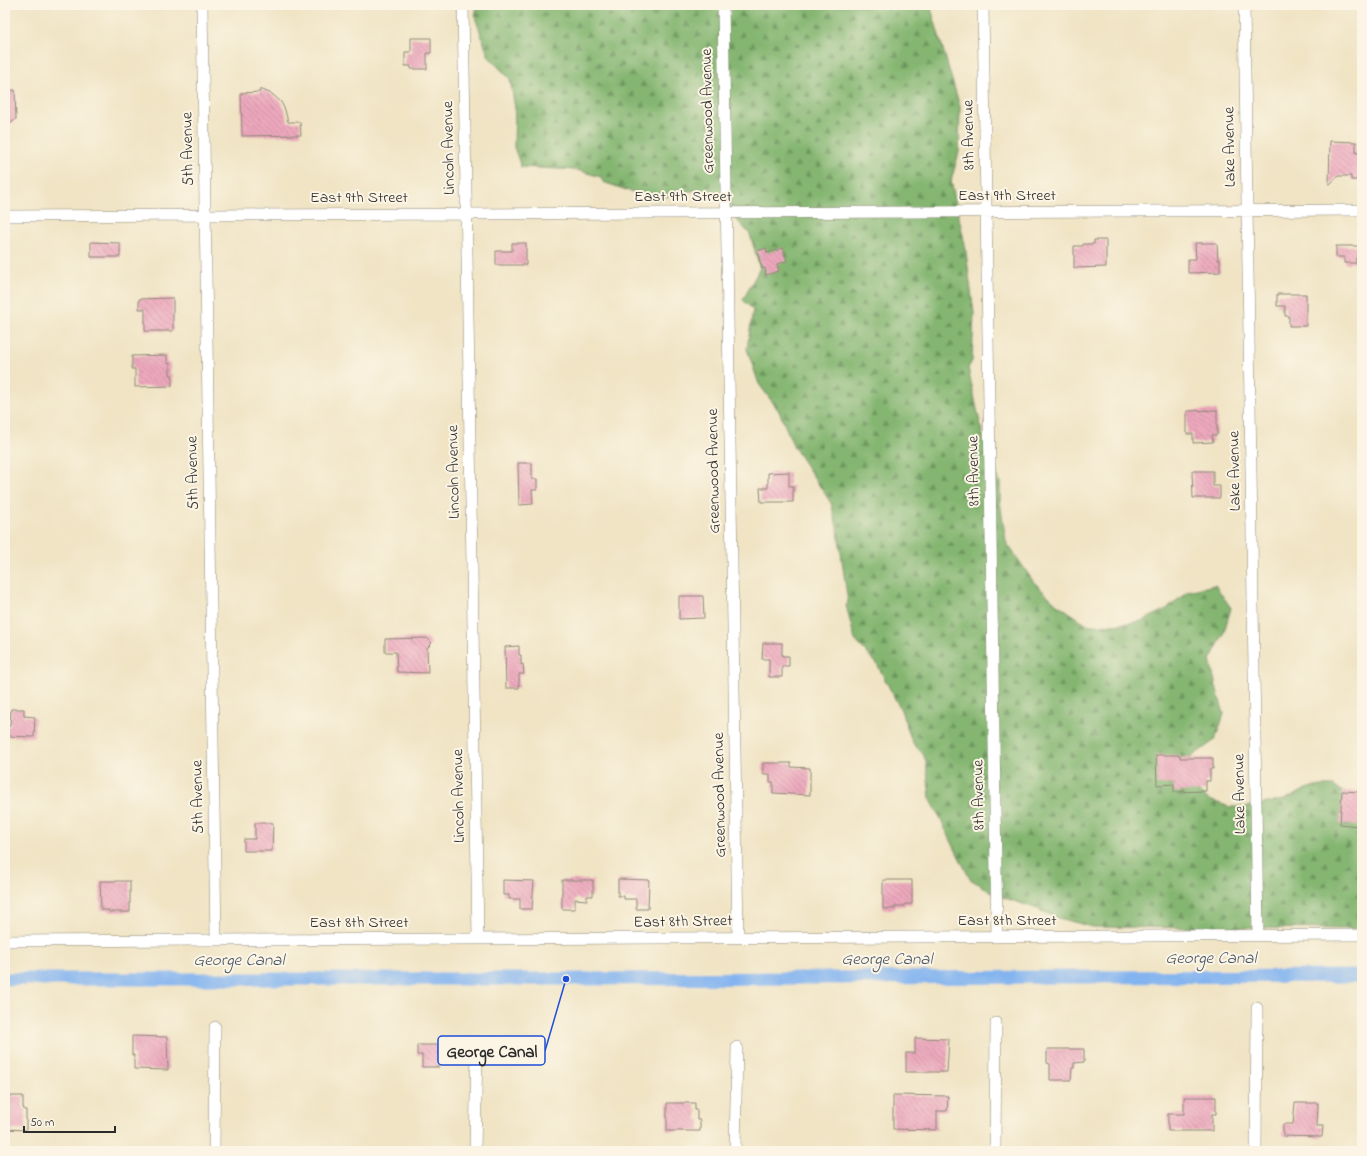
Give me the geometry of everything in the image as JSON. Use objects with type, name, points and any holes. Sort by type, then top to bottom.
[{"type":"street","name":"5th Avenue","points":[[202,5],[216,940]]},
{"type":"street","name":"Lincoln Avenue","points":[[463,5],[478,939]]},
{"type":"street","name":"Greenwood Avenue","points":[[723,5],[738,937]]},
{"type":"street","name":"8th Avenue","points":[[983,5],[997,937]]},
{"type":"street","name":"Lake Avenue","points":[[1244,5],[1258,936]]},
{"type":"street","name":"East 9th Street","points":[[5,216],[1362,210]]},
{"type":"street","name":"East 8th Street","points":[[5,941],[1362,935]]},
{"type":"street","points":[[1256,1151],[1257,1008]]},
{"type":"street","points":[[995,1151],[996,1023]]},
{"type":"street","points":[[214,1151],[216,1028]]},
{"type":"street","points":[[475,1151],[477,1046]]},
{"type":"street","points":[[735,1151],[737,1047]]},
{"type":"green space","points":[[477,5],[930,5],[960,107],[959,152],[951,181],[965,245],[974,313],[972,361],[968,368],[984,441],[1000,482],[1000,502],[1006,542],[1033,581],[1057,604],[1088,625],[1113,625],[1142,621],[1167,609],[1188,591],[1215,585],[1231,608],[1223,635],[1210,660],[1224,714],[1215,740],[1186,761],[1196,790],[1209,800],[1230,807],[1245,807],[1284,800],[1309,788],[1322,786],[1333,786],[1341,791],[1362,795],[1362,929],[1093,927],[1058,918],[1032,907],[999,896],[970,879],[930,798],[926,761],[923,754],[912,742],[901,710],[877,664],[855,640],[846,605],[848,603],[838,531],[831,503],[794,447],[779,411],[759,384],[747,349],[753,310],[743,300],[760,268],[750,234],[730,213],[723,201],[699,190],[680,192],[656,200],[603,182],[601,177],[577,170],[521,167],[514,147],[515,108],[510,79],[489,57],[475,17]]},
{"type":"building","points":[[411,38],[431,38],[431,53],[427,53],[427,69],[411,69],[411,66],[405,66],[405,52],[411,52]]},
{"type":"building","points":[[260,89],[272,94],[281,102],[288,122],[300,122],[301,135],[242,136],[241,93],[260,92]]},
{"type":"building","points":[[15,90],[16,119],[5,128],[5,91]]},
{"type":"building","points":[[1330,141],[1356,142],[1356,153],[1362,153],[1362,180],[1351,180],[1351,176],[1338,176],[1329,185]]},
{"type":"building","points":[[1094,240],[1106,240],[1106,267],[1074,268],[1074,246],[1094,244]]},
{"type":"building","points":[[91,242],[120,243],[120,257],[91,257]]},
{"type":"building","points":[[512,243],[526,243],[526,265],[496,265],[496,251],[512,251]]},
{"type":"building","points":[[1195,243],[1217,243],[1218,260],[1220,260],[1220,272],[1188,273],[1188,259],[1196,259]]},
{"type":"building","points":[[1336,246],[1362,246],[1362,257],[1356,257],[1356,263],[1344,263],[1344,257],[1336,257]]},
{"type":"building","points":[[766,248],[767,253],[783,248],[787,261],[777,264],[779,271],[766,275],[765,268],[762,269],[757,251]]},
{"type":"building","points":[[1277,294],[1306,294],[1306,326],[1289,326],[1289,316],[1285,316],[1285,306],[1277,306]]},
{"type":"building","points":[[173,298],[173,331],[145,331],[145,309],[139,309],[139,299]]},
{"type":"building","points":[[167,355],[167,363],[170,363],[170,375],[172,374],[172,386],[135,387],[135,369],[132,369],[132,356]]},
{"type":"building","points":[[1217,410],[1217,435],[1212,435],[1213,442],[1193,443],[1193,434],[1187,434],[1187,411]]},
{"type":"building","points":[[518,463],[532,463],[532,479],[537,479],[537,490],[532,490],[533,504],[519,505]]},
{"type":"building","points":[[1192,471],[1213,471],[1213,486],[1220,486],[1220,498],[1193,498]]},
{"type":"building","points":[[789,472],[789,486],[793,486],[793,502],[761,502],[760,488],[768,488],[768,473]]},
{"type":"building","points":[[679,596],[703,596],[704,618],[679,619]]},
{"type":"building","points":[[427,638],[432,643],[427,648],[428,673],[397,672],[396,652],[385,652],[385,639]]},
{"type":"building","points":[[763,643],[782,643],[782,656],[789,656],[789,666],[782,666],[782,677],[769,677],[769,659],[762,659]]},
{"type":"building","points":[[519,646],[519,655],[521,655],[521,665],[523,664],[524,674],[519,674],[519,688],[506,688],[505,647]]},
{"type":"building","points":[[11,709],[24,709],[24,716],[35,717],[34,737],[5,736],[5,726],[10,726]]},
{"type":"building","points":[[1156,755],[1180,755],[1180,758],[1213,758],[1213,769],[1210,769],[1210,781],[1206,781],[1206,791],[1174,792],[1174,784],[1157,785]]},
{"type":"building","points":[[763,763],[791,763],[791,767],[810,768],[810,795],[773,793],[773,782],[770,782],[770,774],[763,774]]},
{"type":"building","points":[[1342,791],[1361,792],[1358,826],[1340,824]]},
{"type":"building","points":[[255,823],[273,823],[272,851],[244,851],[244,839],[255,839]]},
{"type":"building","points":[[618,879],[649,880],[648,909],[636,909],[636,899],[624,899],[624,896],[618,896]]},
{"type":"building","points":[[503,880],[534,881],[532,909],[520,909],[520,899],[509,899],[509,895],[503,895]]},
{"type":"building","points":[[562,880],[593,880],[593,896],[587,896],[587,900],[575,899],[575,909],[562,909]]},
{"type":"building","points":[[883,880],[912,880],[912,904],[895,906],[895,909],[883,909]]},
{"type":"building","points":[[100,881],[130,881],[130,912],[109,912],[109,910],[101,910]]},
{"type":"building","points":[[132,1036],[167,1037],[168,1070],[134,1069]]},
{"type":"building","points":[[915,1038],[949,1039],[947,1072],[906,1072],[906,1053],[915,1053]]},
{"type":"building","points":[[417,1045],[439,1045],[439,1067],[422,1067],[422,1055],[417,1055]]},
{"type":"building","points":[[1047,1049],[1084,1049],[1084,1062],[1074,1063],[1071,1080],[1050,1080],[1050,1064],[1047,1063]]},
{"type":"building","points":[[893,1095],[948,1096],[947,1111],[937,1111],[937,1130],[893,1129]]},
{"type":"building","points":[[5,1096],[23,1096],[23,1108],[26,1110],[26,1130],[5,1129]]},
{"type":"building","points":[[1184,1097],[1216,1097],[1216,1114],[1212,1114],[1212,1131],[1168,1131],[1168,1114],[1184,1114]]},
{"type":"building","points":[[667,1103],[695,1103],[697,1120],[700,1120],[700,1131],[667,1131]]},
{"type":"building","points":[[1295,1103],[1318,1103],[1317,1126],[1323,1126],[1322,1137],[1283,1136],[1283,1124],[1293,1124]]},
{"type":"waterway","name":"George Canal","points":[[5,979],[566,979],[1362,976]]},
{"type":"place","name":"George Canal","points":[[566,979]]}]
